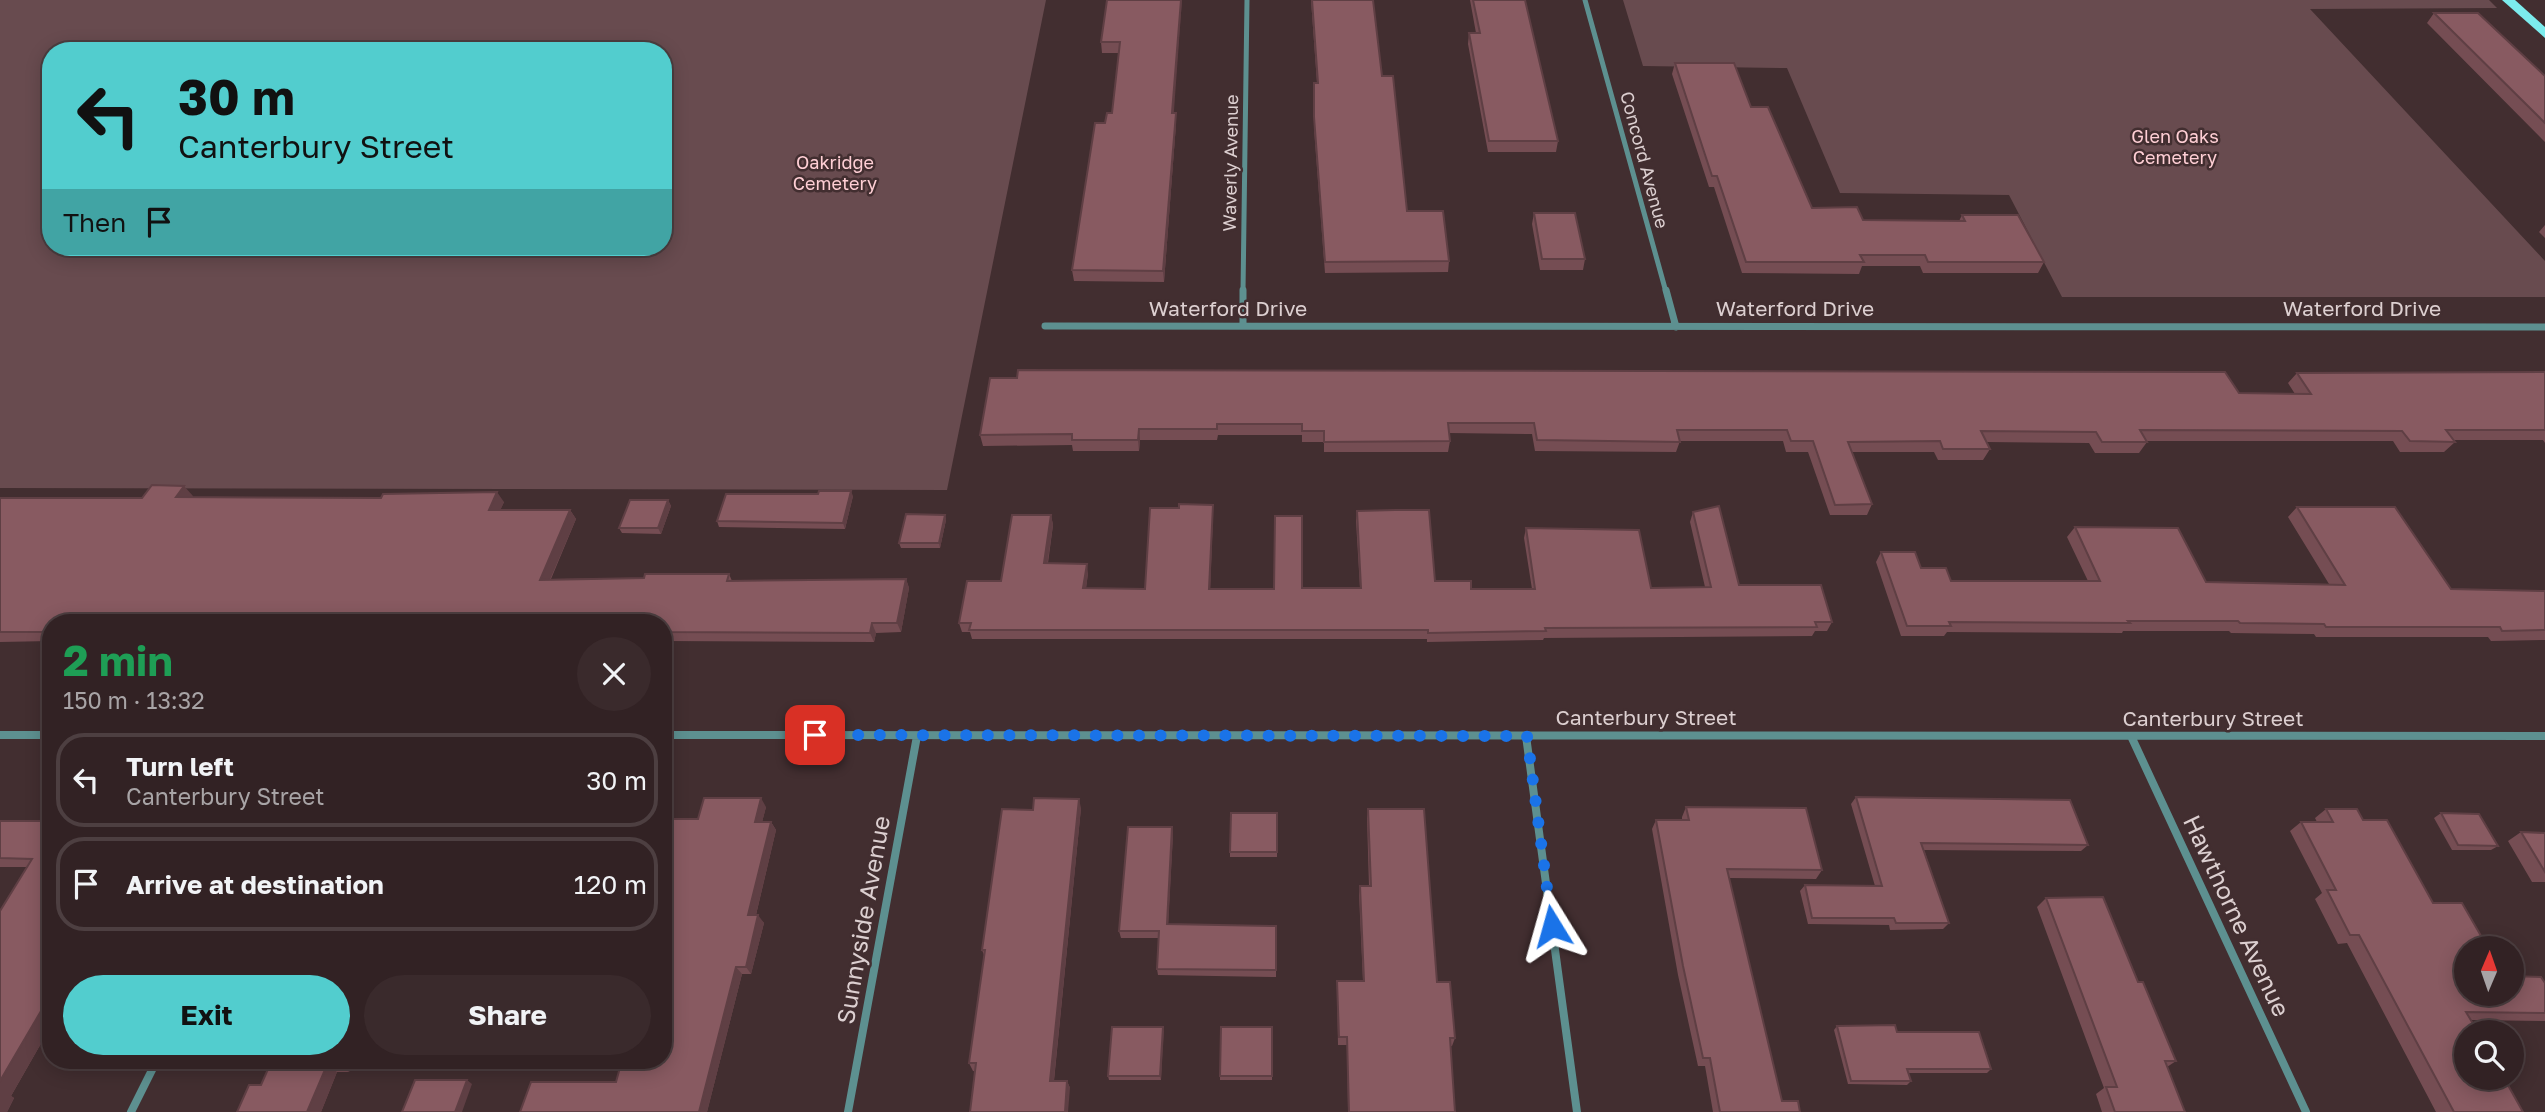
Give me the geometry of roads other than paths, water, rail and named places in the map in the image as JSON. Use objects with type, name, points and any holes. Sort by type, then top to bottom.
[{"type":"main road","points":[[2508,0],[2545,34]]},
{"type":"street","name":"Waverly Avenue","points":[[1243,326],[1247,0]]},
{"type":"street","name":"Concord Avenue","points":[[1585,0],[1676,327]]},
{"type":"street","name":"Waterford Drive","points":[[1045,326],[2545,327]]},
{"type":"street","points":[[0,735],[42,735]]},
{"type":"street","name":"Canterbury Street","points":[[672,735],[2545,736]]},
{"type":"street","name":"Sunnyside Avenue","points":[[848,1112],[917,736]]},
{"type":"street","points":[[1527,736],[1577,1112]]},
{"type":"street","name":"Hawthorne Avenue","points":[[2131,736],[2306,1112]]},
{"type":"street","points":[[131,1112],[152,1069]]},
{"type":"park label","name":"Glen Oaks Cemetery","points":[[2175,147]]},
{"type":"park label","name":"Oakridge Cemetery","points":[[835,173]]}]
